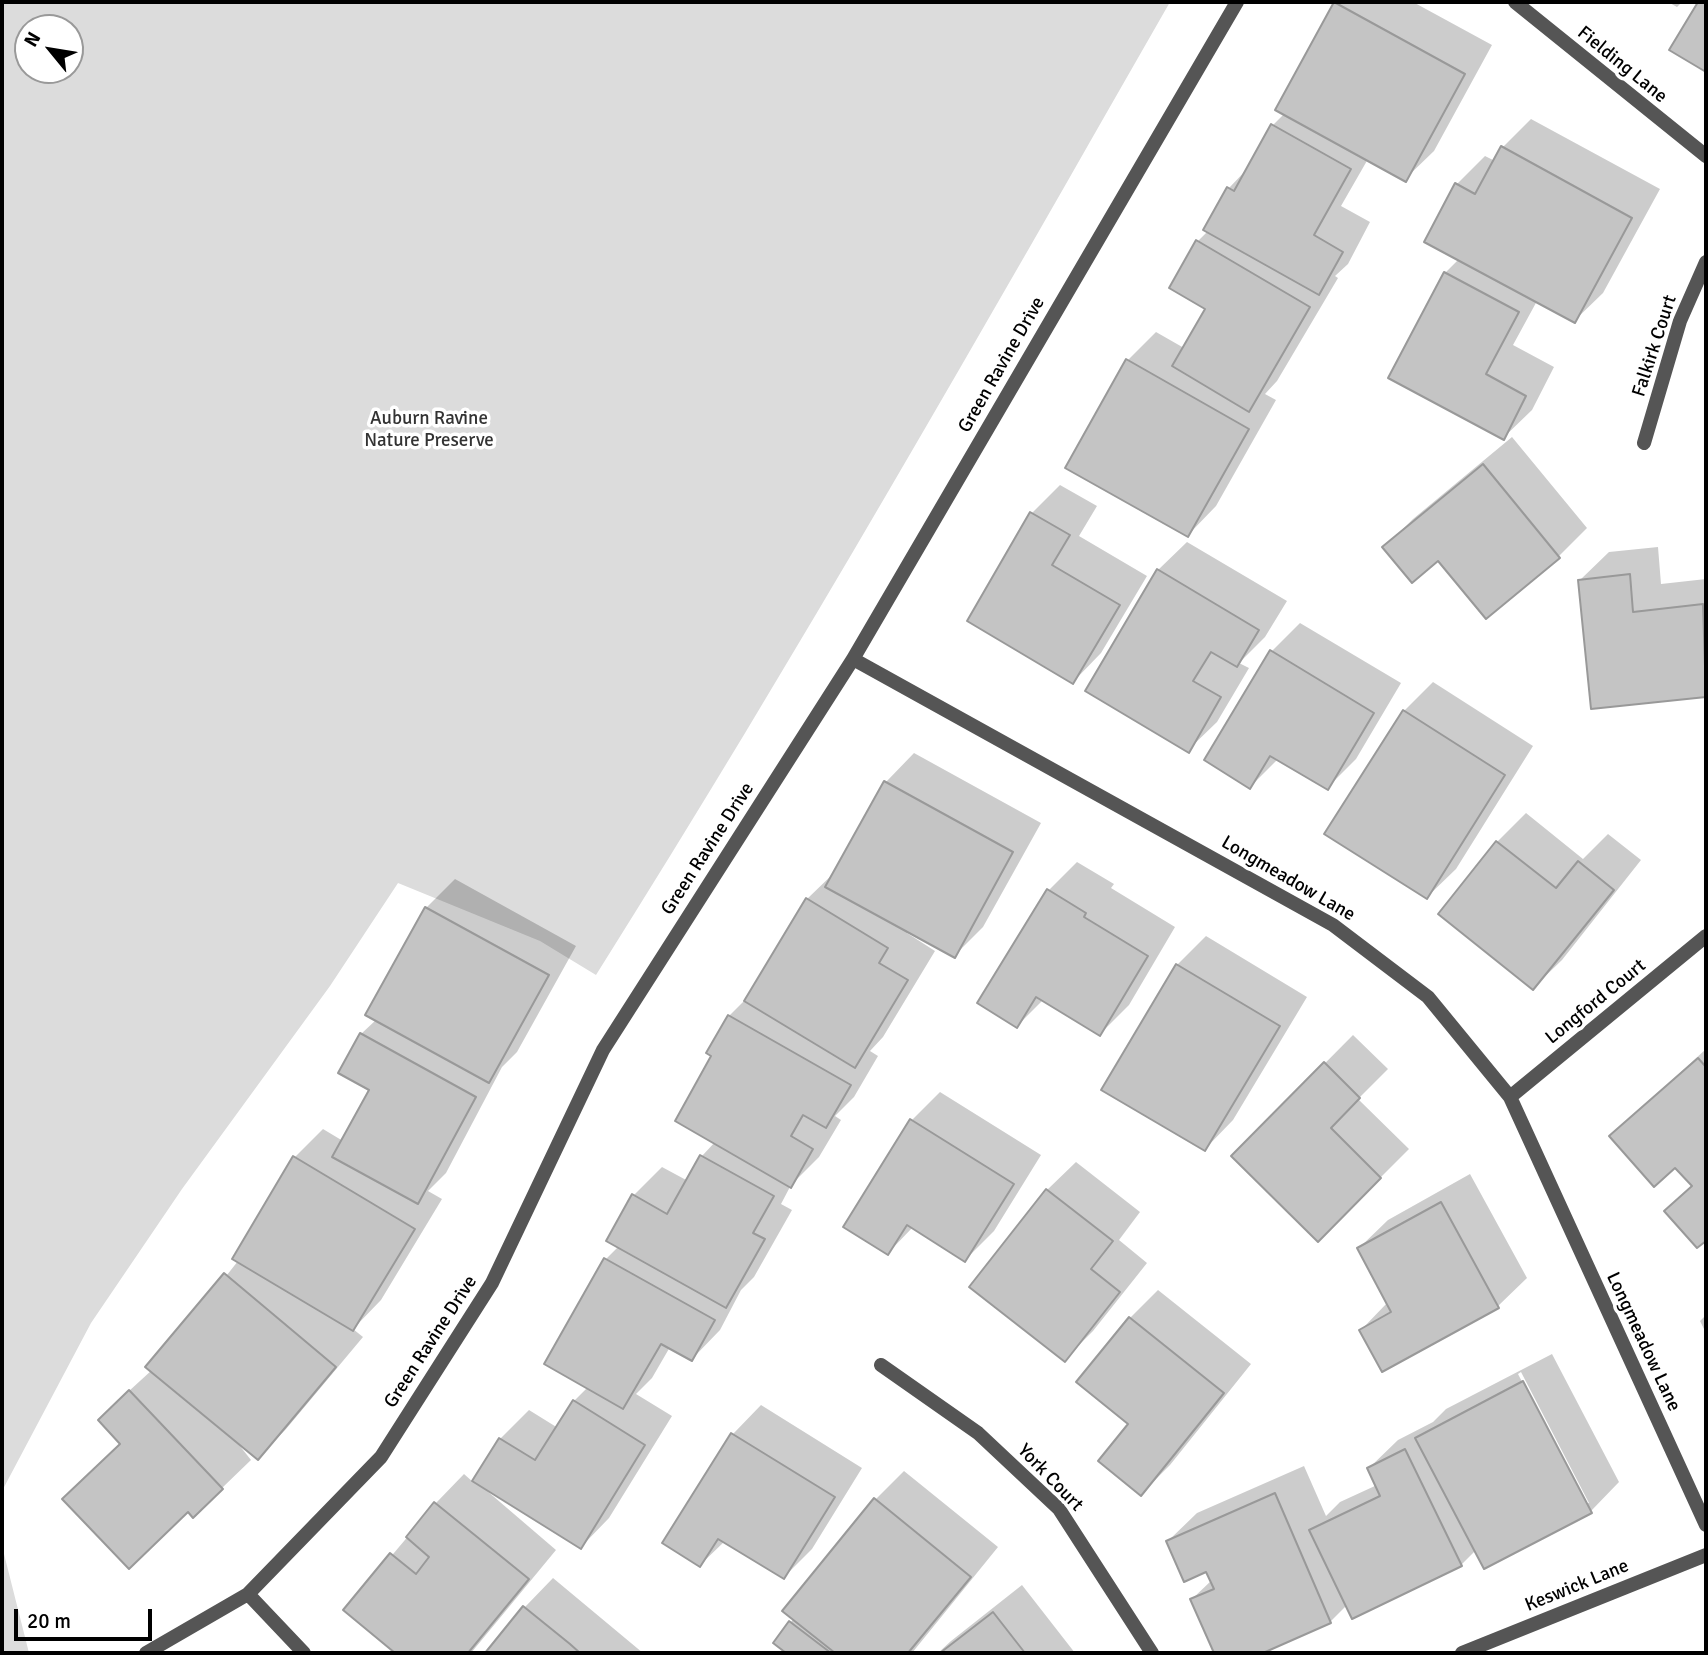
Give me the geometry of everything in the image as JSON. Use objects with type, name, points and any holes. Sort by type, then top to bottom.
[{"type":"street","name":"Green Ravine Drive","points":[[146,1653],[248,1594],[380,1457],[396,1434],[492,1283],[603,1050],[853,659],[1237,2]]},
{"type":"street","name":"Fielding Lane","points":[[1515,2],[1706,156]]},
{"type":"street","name":"Falkirk Court","points":[[1644,443],[1680,321],[1706,262]]},
{"type":"street","name":"Longmeadow Lane","points":[[853,659],[1333,925],[1428,997],[1510,1097],[1706,1525]]},
{"type":"street","name":"Longford Court","points":[[1510,1097],[1706,936]]},
{"type":"street","name":"York Court","points":[[881,1365],[978,1433],[1059,1509],[1152,1653]]},
{"type":"street","name":"Keswick Lane","points":[[1462,1653],[1706,1555]]},
{"type":"street","points":[[248,1594],[304,1653]]},
{"type":"green space","name":"Auburn Ravine Nature Preserve","points":[[2,2],[1170,2],[817,613],[596,975],[540,941],[398,883],[330,986],[182,1189],[91,1323],[2,1491]]},
{"type":"green space","points":[[2,1546],[29,1653],[2,1653]]},
{"type":"building","points":[[1334,2],[1465,74],[1406,182],[1275,110]]},
{"type":"building","points":[[1698,2],[1706,2],[1706,72],[1669,50]]},
{"type":"building","points":[[1271,124],[1351,169],[1314,235],[1343,252],[1319,295],[1203,230],[1227,187],[1234,191]]},
{"type":"building","points":[[1501,146],[1632,218],[1575,323],[1424,242],[1455,183],[1475,194]]},
{"type":"building","points":[[1196,240],[1310,307],[1249,412],[1172,366],[1205,309],[1169,288]]},
{"type":"building","points":[[1444,272],[1519,312],[1486,374],[1526,396],[1504,440],[1388,378]]},
{"type":"building","points":[[1126,359],[1249,429],[1188,537],[1065,468]]},
{"type":"building","points":[[1483,464],[1560,558],[1486,619],[1438,561],[1412,583],[1382,547]]},
{"type":"building","points":[[1030,512],[1070,535],[1052,565],[1120,605],[1073,684],[967,621]]},
{"type":"building","points":[[1157,569],[1259,630],[1237,667],[1211,652],[1193,681],[1221,697],[1189,753],[1085,691]]},
{"type":"building","points":[[1630,574],[1633,612],[1703,604],[1706,697],[1591,709],[1578,580]]},
{"type":"building","points":[[1270,650],[1374,713],[1328,790],[1270,756],[1250,789],[1204,760]]},
{"type":"building","points":[[1403,710],[1505,775],[1427,899],[1324,834]]},
{"type":"building","points":[[884,781],[1013,852],[955,958],[825,887]]},
{"type":"building","points":[[1496,841],[1556,888],[1578,861],[1614,890],[1533,990],[1438,914]]},
{"type":"building","points":[[1047,889],[1086,913],[1084,917],[1148,956],[1100,1036],[1036,997],[1017,1028],[977,1003]]},
{"type":"building","points":[[806,898],[888,948],[879,963],[908,980],[855,1068],[744,1001]]},
{"type":"building","points":[[425,907],[549,975],[489,1083],[365,1015]]},
{"type":"building","points":[[1176,964],[1280,1026],[1205,1151],[1101,1090]]},
{"type":"building","points":[[728,1015],[851,1085],[826,1128],[803,1115],[791,1136],[813,1149],[791,1188],[675,1121],[711,1056],[706,1053]]},
{"type":"building","points":[[360,1033],[476,1097],[418,1204],[332,1157],[369,1090],[338,1073]]},
{"type":"building","points":[[1698,1058],[1706,1067],[1706,1241],[1697,1248],[1664,1211],[1692,1186],[1675,1168],[1654,1187],[1609,1136]]},
{"type":"building","points":[[1324,1062],[1360,1098],[1331,1128],[1381,1178],[1318,1242],[1231,1156]]},
{"type":"building","points":[[910,1119],[1014,1184],[965,1262],[907,1225],[888,1255],[843,1227]]},
{"type":"building","points":[[700,1155],[774,1196],[753,1233],[765,1239],[726,1308],[606,1241],[632,1194],[667,1214]]},
{"type":"building","points":[[293,1156],[415,1229],[353,1331],[232,1259]]},
{"type":"building","points":[[1046,1189],[1113,1241],[1091,1269],[1120,1292],[1065,1362],[969,1287]]},
{"type":"building","points":[[1441,1202],[1499,1308],[1382,1372],[1359,1330],[1391,1312],[1357,1248]]},
{"type":"building","points":[[604,1258],[715,1320],[692,1361],[661,1344],[623,1409],[544,1364]]},
{"type":"building","points":[[224,1273],[336,1367],[258,1460],[145,1367]]},
{"type":"building","points":[[1129,1317],[1224,1393],[1141,1496],[1098,1461],[1128,1424],[1076,1382]]},
{"type":"building","points":[[1523,1381],[1592,1513],[1484,1569],[1415,1438]]},
{"type":"building","points":[[129,1390],[223,1489],[193,1518],[188,1512],[129,1569],[62,1499],[120,1444],[98,1420]]},
{"type":"building","points":[[573,1400],[645,1445],[581,1549],[472,1481],[499,1438],[535,1460]]},
{"type":"building","points":[[731,1433],[835,1497],[784,1579],[718,1539],[700,1567],[662,1543]]},
{"type":"building","points":[[1405,1449],[1462,1566],[1352,1619],[1309,1530],[1380,1496],[1367,1468]]},
{"type":"building","points":[[1275,1493],[1331,1623],[1263,1653],[1214,1653],[1190,1599],[1214,1589],[1206,1572],[1184,1582],[1166,1541]]},
{"type":"building","points":[[874,1498],[971,1577],[908,1653],[835,1653],[782,1611]]},
{"type":"building","points":[[434,1502],[529,1579],[468,1653],[395,1653],[343,1610],[390,1553],[416,1574],[429,1557],[406,1537]]},
{"type":"building","points":[[523,1606],[570,1644],[580,1653],[485,1653]]},
{"type":"building","points":[[993,1612],[1025,1653],[940,1653]]},
{"type":"building","points":[[789,1621],[831,1653],[786,1653],[773,1643]]}]
